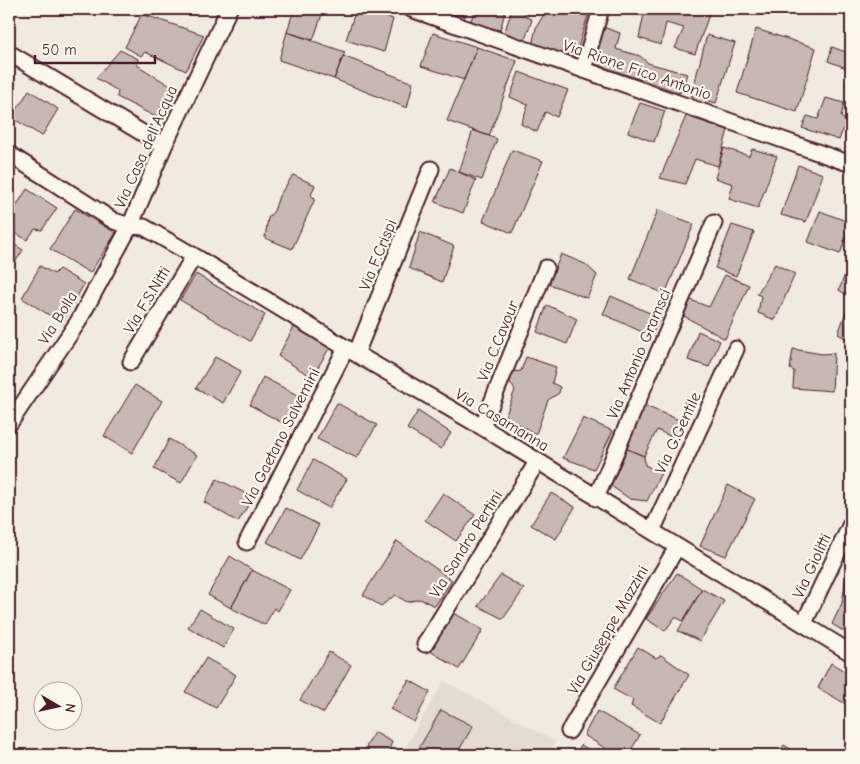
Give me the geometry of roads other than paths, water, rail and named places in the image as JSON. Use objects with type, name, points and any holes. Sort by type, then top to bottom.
[{"type":"street","name":"Via Casa dell'Acqua","points":[[9,154],[114,221],[130,226],[164,146],[229,9]]},
{"type":"street","name":"Via Rione Fico Antonio","points":[[411,9],[851,164]]},
{"type":"street","points":[[583,70],[601,9]]},
{"type":"street","points":[[9,53],[164,146]]},
{"type":"street","name":"Via F.Crispi","points":[[351,351],[431,169]]},
{"type":"street","name":"Via Antonio Gramsci","points":[[596,498],[714,223]]},
{"type":"street","name":"Via Casamanna","points":[[130,226],[144,227],[194,256],[351,351],[482,427],[851,653]]},
{"type":"street","name":"Via Bolla","points":[[9,424],[78,322],[130,226]]},
{"type":"street","name":"Via F.S.Nitti","points":[[131,362],[194,256]]},
{"type":"street","name":"Via C.Cavour","points":[[482,427],[546,268]]},
{"type":"street","name":"Via G.Gentile","points":[[652,531],[736,349]]},
{"type":"street","name":"Via Gaetano Salvemini","points":[[247,542],[351,351]]},
{"type":"street","name":"Via Sandro Pertini","points":[[425,644],[537,462]]},
{"type":"street","name":"Via Giolitti","points":[[804,623],[851,524]]},
{"type":"street","name":"Via Giuseppe Mazzini","points":[[569,731],[677,547]]}]
